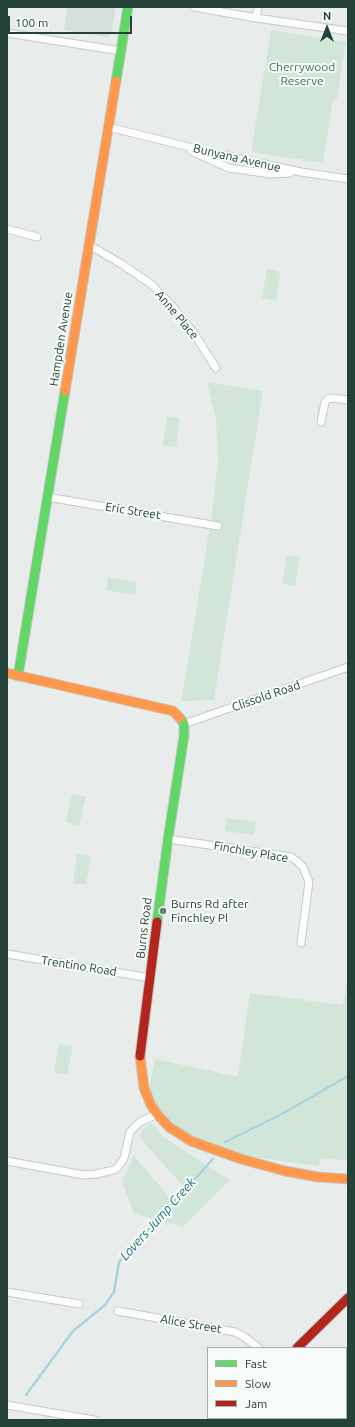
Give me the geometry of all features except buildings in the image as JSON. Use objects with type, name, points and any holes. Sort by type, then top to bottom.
[{"type":"main road","name":"Hampden Avenue","points":[[18,676],[128,7]]},
{"type":"main road","points":[[7,673],[173,711],[178,715],[184,724]]},
{"type":"main road","name":"Burns Road","points":[[184,724],[184,736],[168,839],[140,1059],[144,1088],[149,1102],[157,1114],[169,1127],[191,1141],[241,1159],[285,1171],[304,1175],[348,1179]]},
{"type":"main road","points":[[298,1347],[348,1298]]},
{"type":"street","points":[[194,7],[256,18],[348,31]]},
{"type":"street","points":[[256,18],[258,7]]},
{"type":"street","points":[[7,33],[121,51]]},
{"type":"street","name":"Bunyana Avenue","points":[[108,127],[300,172],[348,179]]},
{"type":"street","name":"Bunyana Avenue","points":[[173,142],[229,168],[271,174],[300,172]]},
{"type":"street","points":[[7,229],[37,237]]},
{"type":"street","name":"Anne Place","points":[[89,245],[151,284],[175,309],[195,335],[216,368]]},
{"type":"street","points":[[321,422],[325,402],[328,399],[348,400]]},
{"type":"street","name":"Eric Street","points":[[47,497],[218,526]]},
{"type":"street","name":"Clissold Road","points":[[184,724],[348,668]]},
{"type":"street","name":"Finchley Place","points":[[168,839],[291,857],[298,862],[303,867],[309,882],[300,943]]},
{"type":"street","name":"Trentino Road","points":[[7,954],[150,978]]},
{"type":"street","points":[[7,1161],[84,1175],[114,1170],[124,1158],[130,1132],[140,1122],[157,1114]]},
{"type":"street","points":[[7,1292],[79,1304]]},
{"type":"street","name":"Alice Street","points":[[118,1311],[235,1332],[258,1347]]},
{"type":"street","points":[[7,1405],[94,1420]]},
{"type":"shaded area","points":[[67,7],[116,7],[111,34],[107,37],[64,30]]},
{"type":"green space","name":"Cherrywood Reserve","points":[[271,30],[346,42],[337,99],[333,99],[323,163],[251,152]]},
{"type":"green space","points":[[267,269],[280,272],[276,301],[262,298]]},
{"type":"green space","points":[[207,382],[263,391],[214,700],[181,701],[212,514],[218,460],[216,420]]},
{"type":"green space","points":[[167,416],[180,418],[176,447],[163,445]]},
{"type":"green space","points":[[287,555],[300,557],[295,586],[282,584]]},
{"type":"green space","points":[[108,577],[137,582],[135,595],[106,590]]},
{"type":"green space","points":[[72,794],[86,797],[79,826],[66,822]]},
{"type":"green space","points":[[227,818],[256,822],[254,835],[225,831]]},
{"type":"green space","points":[[77,854],[91,856],[86,885],[73,883]]},
{"type":"green space","points":[[348,979],[348,1160],[320,1159],[319,1166],[245,1156],[187,1135],[155,1108],[149,1088],[155,1059],[238,1077],[250,993],[343,1005]]},
{"type":"green space","points":[[59,1044],[73,1046],[67,1075],[54,1073]]},
{"type":"green space","points":[[152,1123],[165,1138],[230,1180],[183,1227],[134,1214],[122,1181],[134,1156],[170,1198],[183,1186],[140,1138],[143,1129]]},
{"type":"waterway","name":"Lovers Jump Creek","points":[[225,1142],[282,1114],[348,1076]]},
{"type":"waterway","name":"Lovers Jump Creek","points":[[26,1395],[73,1331],[105,1305],[114,1292],[119,1262],[213,1159]]},
{"type":"traffic: fast","points":[[116,81],[128,7]]},
{"type":"traffic: fast","points":[[18,676],[65,391]]},
{"type":"traffic: fast","points":[[157,922],[184,736],[184,724],[180,718]]},
{"type":"traffic: slow","points":[[65,391],[116,81]]},
{"type":"traffic: slow","points":[[7,673],[173,711],[180,718]]},
{"type":"traffic: slow","points":[[140,1056],[144,1088],[151,1105],[169,1127],[191,1141],[241,1159],[285,1171],[318,1177],[348,1179]]},
{"type":"traffic: jam","points":[[140,1056],[157,922]]},
{"type":"traffic: jam","points":[[298,1347],[348,1298]]},
{"type":"place","name":"Burns Rd after Finchley Pl","points":[[163,911]]}]
